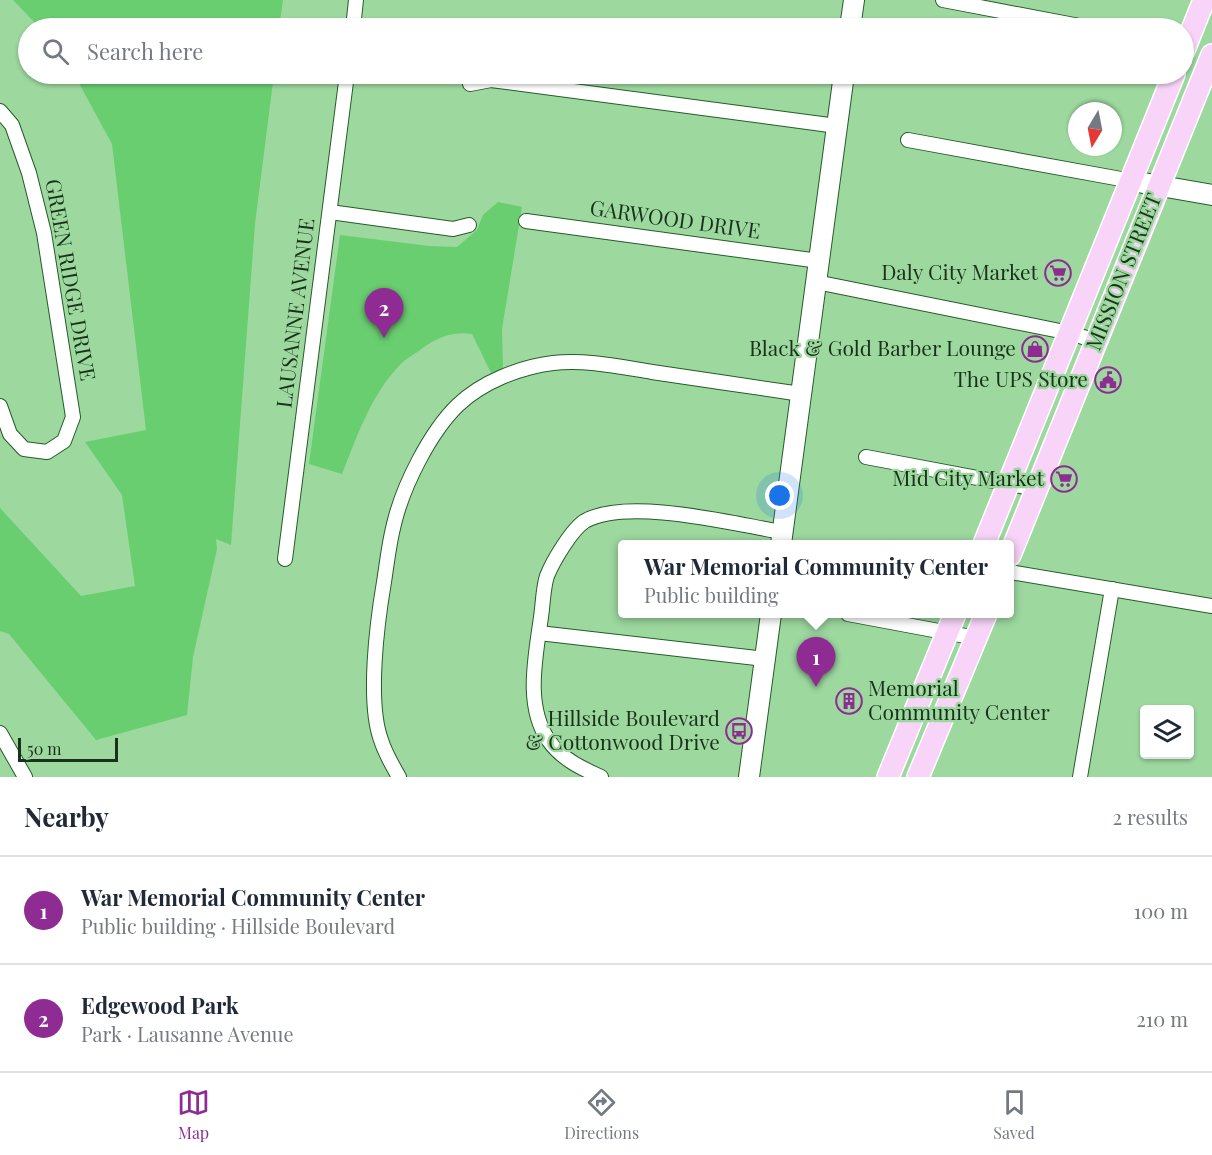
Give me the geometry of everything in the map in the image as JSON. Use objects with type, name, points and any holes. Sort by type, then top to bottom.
[{"type":"main road","points":[[851,18],[854,0]]},
{"type":"main road","points":[[1194,24],[1204,0]]},
{"type":"main road","name":"MISSION STREET","points":[[1014,545],[1212,55]]},
{"type":"main road","points":[[782,538],[843,84]]},
{"type":"main road","name":"MISSION STREET","points":[[986,540],[1170,84]]},
{"type":"main road","points":[[1132,181],[1212,195]]},
{"type":"main road","points":[[749,777],[770,618]]},
{"type":"main road","points":[[918,777],[984,618]]},
{"type":"main road","points":[[888,777],[951,623]]},
{"type":"street","points":[[354,18],[356,0]]},
{"type":"street","points":[[943,0],[1038,18]]},
{"type":"street","name":"LAUSANNE AVENUE","points":[[285,559],[346,84]]},
{"type":"street","points":[[520,84],[837,126]]},
{"type":"street","name":"GREEN RIDGE DRIVE","points":[[0,111],[12,125],[29,173],[41,223],[73,417],[64,441],[47,452],[24,449],[10,434],[0,406]]},
{"type":"street","points":[[908,140],[1132,181]]},
{"type":"street","points":[[330,212],[453,229],[469,225]]},
{"type":"street","name":"GARWOOD DRIVE","points":[[526,221],[819,261]]},
{"type":"street","points":[[816,282],[1070,333],[1096,341]]},
{"type":"street","points":[[399,777],[389,762],[380,738],[374,699],[377,631],[383,587],[394,523],[406,490],[422,454],[459,405],[489,384],[520,370],[554,363],[614,366],[801,394]]},
{"type":"street","points":[[866,457],[1036,489]]},
{"type":"street","points":[[601,777],[571,763],[549,740],[538,715],[534,685],[546,578],[563,545],[584,521],[628,510],[668,513],[782,538]]},
{"type":"street","points":[[1014,573],[1212,606]]},
{"type":"street","points":[[1080,777],[1112,589]]},
{"type":"street","points":[[894,618],[951,623],[976,638]]},
{"type":"street","points":[[539,633],[765,659]]},
{"type":"street","points":[[0,733],[25,777]]},
{"type":"green space","points":[[13,0],[283,0],[280,18],[30,18]]},
{"type":"green space","points":[[79,84],[273,84],[255,224],[231,545],[216,539],[217,549],[193,657],[187,715],[96,740],[9,634],[0,631],[0,508],[81,596],[135,586],[122,495],[85,442],[146,430],[112,144]]},
{"type":"green space","points":[[498,202],[522,207],[502,329],[503,370],[493,377],[472,334],[451,335],[438,339],[406,360],[388,379],[365,418],[342,474],[309,464],[340,235],[429,246],[457,247],[477,230],[483,215]]},
{"type":"place","name":"Daly City Market","points":[[1058,273]]},
{"type":"place","name":"Edgewood Park","points":[[384,338]]},
{"type":"place","name":"Black & Gold Barber Lounge","points":[[1035,349]]},
{"type":"place","name":"The UPS Store","points":[[1108,380]]},
{"type":"place","name":"Mid City Market","points":[[1064,479]]},
{"type":"place","name":"War Memorial Community Center","points":[[816,687]]},
{"type":"place","name":"Memorial Community Center","points":[[849,701]]},
{"type":"place","name":"Hillside Boulevard & Cottonwood Drive","points":[[739,731]]}]
